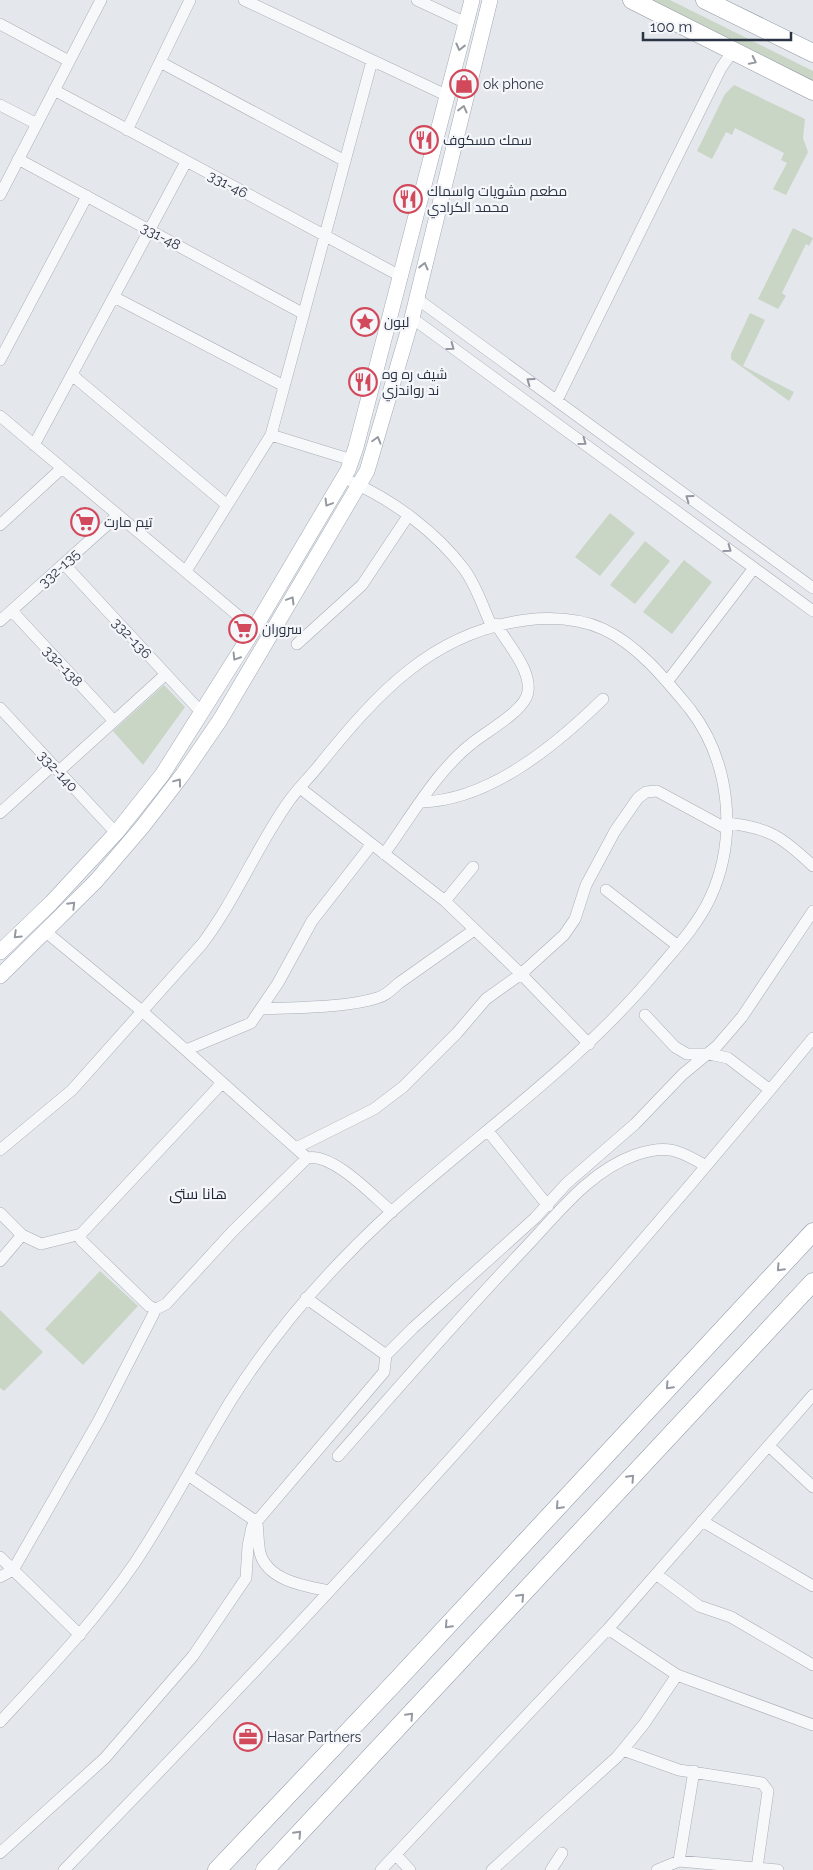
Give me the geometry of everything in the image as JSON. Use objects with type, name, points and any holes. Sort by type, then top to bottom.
[{"type":"highway","points":[[632,0],[813,91]]},
{"type":"highway","points":[[705,0],[813,54]]},
{"type":"highway","points":[[217,1870],[392,1685],[813,1232]]},
{"type":"highway","points":[[265,1870],[813,1282]]},
{"type":"main road","points":[[0,952],[50,903],[116,833],[162,775],[254,629],[344,478],[352,460],[402,277],[471,2],[489,4],[416,298],[418,322],[372,460],[360,485],[220,720],[183,774],[120,854],[46,932],[0,976]]},
{"type":"street","points":[[0,195],[101,0]]},
{"type":"street","points":[[127,130],[190,0]]},
{"type":"street","points":[[244,0],[448,96]]},
{"type":"street","points":[[417,0],[466,23]]},
{"type":"street","points":[[0,24],[70,61]]},
{"type":"street","points":[[557,400],[721,68],[733,51]]},
{"type":"street","points":[[186,572],[271,435],[372,61]]},
{"type":"street","points":[[160,62],[345,161]]},
{"type":"street","name":"331-46","points":[[54,90],[402,277]]},
{"type":"street","points":[[0,105],[37,124]]},
{"type":"street","name":"331-48","points":[[18,160],[304,314]]},
{"type":"street","points":[[34,445],[186,162]]},
{"type":"street","points":[[0,360],[87,196]]},
{"type":"street","points":[[114,297],[284,386]]},
{"type":"street","points":[[416,298],[813,588]]},
{"type":"street","points":[[432,309],[423,315],[418,322],[813,611]]},
{"type":"street","points":[[72,375],[227,505]]},
{"type":"street","points":[[1,418],[254,629]]},
{"type":"street","points":[[271,435],[352,460]]},
{"type":"street","points":[[0,525],[62,468]]},
{"type":"street","points":[[344,478],[389,501],[434,538],[464,570],[493,625],[529,680],[528,694],[515,712],[493,726],[453,760],[384,854]]},
{"type":"street","name":"332-135","points":[[0,621],[118,515]]},
{"type":"street","points":[[297,644],[362,585],[408,516]]},
{"type":"street","points":[[713,538],[724,523]]},
{"type":"street","name":"332-136","points":[[64,564],[201,712]]},
{"type":"street","points":[[666,682],[754,568]]},
{"type":"street","name":"332-138","points":[[12,611],[114,722]]},
{"type":"street","points":[[0,1150],[64,1098],[143,1012],[213,930],[271,829],[300,788],[341,737],[396,679],[424,659],[493,625],[553,618],[588,623],[620,639],[654,668],[695,716],[713,747],[724,788],[728,826],[725,852],[711,898],[697,921],[630,1003],[589,1044],[392,1212],[335,1266],[306,1298],[251,1370],[135,1562],[80,1635],[0,1722]]},
{"type":"street","points":[[0,813],[114,722],[166,674]]},
{"type":"street","points":[[422,802],[454,799],[484,787],[539,754],[582,719],[602,699]]},
{"type":"street","name":"332-140","points":[[0,708],[116,833]]},
{"type":"street","points":[[300,788],[445,901],[521,974],[589,1044]]},
{"type":"street","points":[[296,1148],[374,1109],[403,1087],[456,1033],[486,999],[521,974],[570,927],[579,909],[586,885],[615,831],[638,798],[646,792],[657,791],[728,826],[756,826],[775,834],[813,866]]},
{"type":"street","points":[[186,1050],[251,1023],[262,1009],[312,921],[372,844]]},
{"type":"street","points":[[445,901],[473,867]]},
{"type":"street","points":[[606,890],[678,946]]},
{"type":"street","points":[[0,1853],[105,1758],[193,1656],[246,1578],[252,1527],[384,1372],[386,1355],[413,1328],[548,1206],[568,1183],[636,1124],[676,1080],[709,1054],[742,1016],[813,910]]},
{"type":"street","points":[[262,1009],[349,1003],[377,998],[388,993],[474,930]]},
{"type":"street","points":[[46,932],[143,1012],[307,1158]]},
{"type":"street","points":[[645,1015],[675,1047],[687,1054],[709,1054],[728,1058],[770,1090]]},
{"type":"street","points":[[64,1870],[329,1592],[493,1412],[706,1166],[813,1038]]},
{"type":"street","points":[[0,1213],[22,1234],[41,1244],[81,1234],[222,1083]]},
{"type":"street","points":[[488,1131],[548,1206]]},
{"type":"street","points":[[338,1456],[486,1288],[582,1188],[608,1167],[636,1155],[664,1149],[680,1151],[706,1166]]},
{"type":"street","points":[[0,1577],[13,1570],[99,1420],[156,1309],[166,1304],[232,1232],[307,1158],[314,1156],[329,1160],[392,1212]]},
{"type":"street","points":[[0,1261],[22,1234]]},
{"type":"street","points":[[81,1234],[81,1240],[149,1306],[156,1309]]},
{"type":"street","points":[[306,1298],[386,1355]]},
{"type":"street","points":[[381,1870],[608,1629],[813,1395]]},
{"type":"street","points":[[769,1446],[813,1487]]},
{"type":"street","points":[[188,1475],[257,1522]]},
{"type":"street","points":[[702,1521],[813,1586]]},
{"type":"street","points":[[257,1522],[260,1553],[264,1563],[277,1574],[294,1583],[329,1592]]},
{"type":"street","points":[[0,1557],[80,1635]]},
{"type":"street","points":[[656,1574],[699,1606],[730,1617],[813,1665]]},
{"type":"street","points":[[608,1629],[677,1674],[813,1725]]},
{"type":"street","points":[[492,1870],[572,1800],[623,1750],[644,1724],[677,1674]]},
{"type":"street","points":[[623,1750],[679,1770],[762,1783],[767,1788],[757,1868]]},
{"type":"street","points":[[679,1861],[694,1772]]},
{"type":"street","points":[[551,1870],[562,1854]]},
{"type":"street","points":[[396,1855],[410,1870]]},
{"type":"street","points":[[657,1870],[679,1861],[740,1869],[778,1870]]},
{"type":"green space","points":[[649,0],[670,0],[813,71],[813,82]]},
{"type":"green space","points":[[734,85],[805,119],[803,138],[808,152],[786,195],[773,189],[787,163],[781,160],[784,153],[735,128],[732,135],[726,132],[712,159],[697,151],[725,94]]},
{"type":"green space","points":[[793,228],[813,238],[809,246],[806,244],[782,293],[786,296],[778,309],[758,299]]},
{"type":"green space","points":[[750,313],[765,320],[743,366],[794,392],[789,401],[731,359],[731,354]]},
{"type":"green space","points":[[610,513],[635,533],[600,576],[575,557]]},
{"type":"green space","points":[[645,541],[670,561],[635,604],[610,585]]},
{"type":"green space","points":[[684,560],[712,582],[672,634],[643,612]]},
{"type":"green space","points":[[164,685],[185,707],[143,765],[113,731]]},
{"type":"green space","points":[[100,1271],[138,1306],[83,1365],[45,1329]]},
{"type":"green space","points":[[0,1310],[43,1352],[4,1391],[0,1388]]},
{"type":"place","name":"ok phone","points":[[464,84]]},
{"type":"place","name":"سمك مسكوف","points":[[424,140]]},
{"type":"place","name":"مطعم مشويات واسماك محمد الكرادي","points":[[408,199]]},
{"type":"place","name":"لبون","points":[[365,322]]},
{"type":"place","name":"شيف ره وه ند رواندزي","points":[[363,382]]},
{"type":"place","name":"تيم مارت","points":[[85,522]]},
{"type":"place","name":"سروران","points":[[243,629]]},
{"type":"place","name":"Hasar Partners","points":[[248,1737]]},
{"type":"district","name":"هانا ستى","points":[[198,1194]]}]
